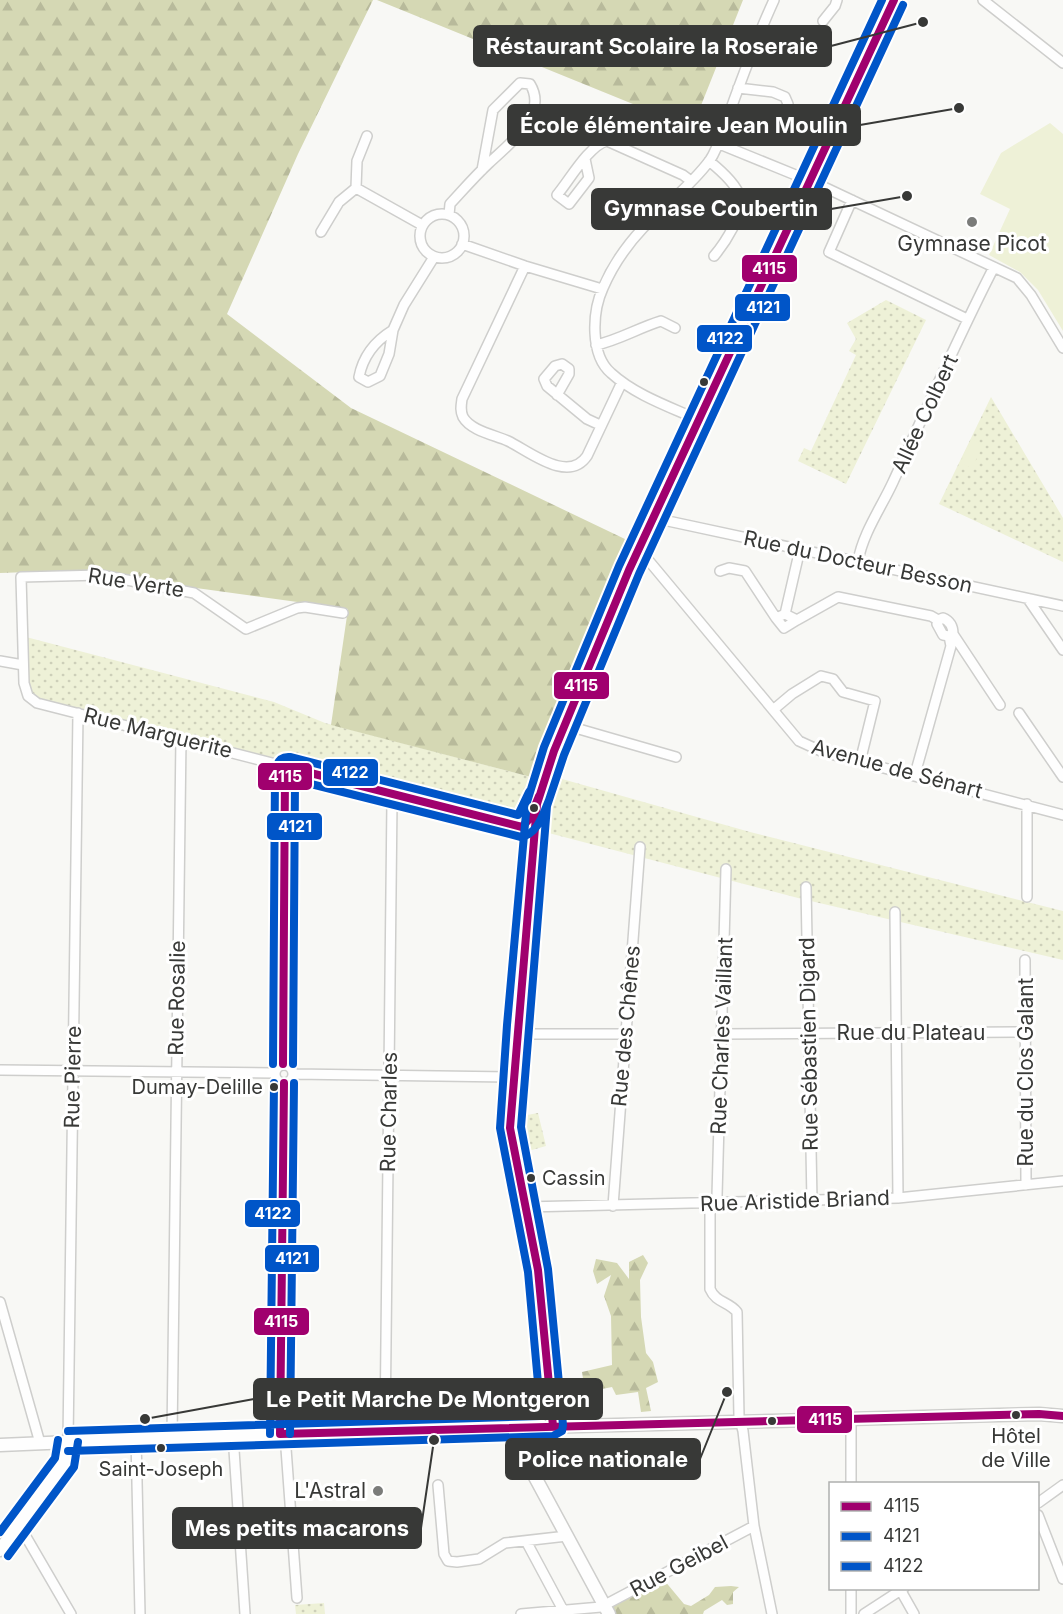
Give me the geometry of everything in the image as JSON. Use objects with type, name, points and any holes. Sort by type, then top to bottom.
[{"type":"main road","points":[[553,1426],[538,1270],[510,1128],[516,1034],[537,804],[554,751],[639,549],[699,420],[803,178],[894,0]]},
{"type":"main road","points":[[0,1445],[136,1438],[511,1427],[1039,1414],[1063,1416]]},
{"type":"main road","points":[[511,1427],[515,1440],[607,1610]]},
{"type":"main road","points":[[0,1551],[65,1462],[68,1441]]},
{"type":"street","points":[[699,420],[651,398],[622,382],[610,372],[600,359],[595,327],[602,289],[630,244],[643,228],[681,194],[709,160],[774,0]]},
{"type":"street","points":[[823,21],[836,6],[837,0]]},
{"type":"street","points":[[983,0],[1063,63]]},
{"type":"street","points":[[449,215],[450,204],[521,133],[536,104],[530,84],[520,83],[494,110],[483,170]]},
{"type":"street","points":[[738,88],[773,92],[785,97],[788,104]]},
{"type":"street","points":[[321,232],[339,202],[356,188],[357,161],[367,136]]},
{"type":"street","points":[[585,159],[596,146],[607,141],[683,175],[691,181]]},
{"type":"street","points":[[717,143],[852,200],[1017,278],[1031,295],[1063,348]]},
{"type":"street","points":[[709,160],[723,173],[738,192],[740,199],[729,238],[714,256]]},
{"type":"street","points":[[356,188],[422,225]]},
{"type":"street","points":[[852,200],[829,252],[967,319]]},
{"type":"street","points":[[449,215],[461,224],[464,234],[462,244],[458,251],[449,257],[434,257],[427,253],[420,241],[422,225],[432,216],[449,215]]},
{"type":"street","points":[[462,244],[602,289]]},
{"type":"street","points":[[393,330],[380,338],[372,348],[361,365],[359,377],[368,382],[380,376],[389,354],[393,330],[404,305],[434,257]]},
{"type":"street","points":[[525,266],[462,399],[460,409],[464,419],[471,425],[510,442],[547,463],[565,467],[577,465],[583,462],[622,382]]},
{"type":"street","name":"Allée Colbert","points":[[858,561],[860,548],[889,492],[967,319],[994,267]]},
{"type":"street","points":[[596,345],[615,341],[644,326],[661,321],[675,328]]},
{"type":"street","points":[[557,394],[587,419],[600,425]]},
{"type":"street","name":"Rue du Docteur Besson","points":[[654,518],[1063,606]]},
{"type":"street","name":"Avenue de Sénart","points":[[639,549],[799,741],[816,750],[1063,815]]},
{"type":"street","points":[[780,616],[800,549]]},
{"type":"street","points":[[720,571],[729,568],[745,571],[780,616],[784,628],[838,597],[932,616],[938,620],[937,624],[943,635],[951,635]]},
{"type":"street","name":"Rue Verte","points":[[23,665],[21,577],[101,575],[194,592],[246,629],[297,608],[305,607],[344,613]]},
{"type":"street","points":[[1028,599],[1063,650]]},
{"type":"street","points":[[951,635],[1000,705]]},
{"type":"street","points":[[922,778],[917,767],[951,646],[951,635]]},
{"type":"street","points":[[0,661],[23,665]]},
{"type":"street","name":"Rue Marguerite","points":[[23,665],[24,683],[28,696],[37,703],[522,827],[534,837]]},
{"type":"street","points":[[773,710],[792,694],[821,676],[833,679],[843,692],[875,701],[860,762]]},
{"type":"street","name":"Rue Pierre","points":[[68,1441],[78,713]]},
{"type":"street","points":[[1019,713],[1063,777]]},
{"type":"street","points":[[565,725],[676,758]]},
{"type":"street","name":"Rue Rosalie","points":[[172,1437],[181,738]]},
{"type":"street","points":[[283,1064],[285,773],[287,767]]},
{"type":"street","name":"Rue Charles","points":[[385,1431],[393,793]]},
{"type":"street","points":[[522,827],[537,804]]},
{"type":"street","points":[[1027,897],[1028,804]]},
{"type":"street","name":"Rue des Chênes","points":[[613,1206],[640,847]]},
{"type":"street","name":"Rue Charles Vaillant","points":[[726,868],[717,1196],[710,1209],[710,1289],[713,1297],[734,1308],[737,1312],[741,1423]]},
{"type":"street","name":"Rue Sébastien Digard","points":[[806,887],[812,1201]]},
{"type":"street","points":[[895,912],[898,1198]]},
{"type":"street","name":"Rue du Clos Galant","points":[[1025,960],[1026,1185]]},
{"type":"street","name":"Rue du Plateau","points":[[723,1034],[1026,1032]]},
{"type":"street","points":[[516,1034],[627,1034]]},
{"type":"street","points":[[283,1064],[291,1068],[293,1074],[290,1081],[284,1083],[276,1079],[274,1073],[276,1068],[283,1064]]},
{"type":"street","points":[[0,1070],[274,1073]]},
{"type":"street","points":[[293,1074],[514,1077]]},
{"type":"street","points":[[284,1083],[282,1435],[297,1598]]},
{"type":"street","name":"Rue Aristide Briand","points":[[526,1207],[898,1198],[1063,1181]]},
{"type":"street","points":[[0,1302],[40,1443]]},
{"type":"street","points":[[851,1419],[851,1482]]},
{"type":"street","points":[[741,1423],[754,1526],[772,1614]]},
{"type":"street","points":[[233,1435],[245,1614]]},
{"type":"street","points":[[136,1438],[140,1614]]},
{"type":"street","points":[[438,1485],[444,1554],[448,1561],[479,1559],[505,1543],[567,1536]]},
{"type":"street","points":[[1039,1502],[1063,1485]]},
{"type":"street","points":[[1039,1518],[1063,1579]]},
{"type":"street","name":"Rue Geibel","points":[[607,1610],[754,1526]]},
{"type":"street","points":[[18,1527],[26,1534],[71,1614]]},
{"type":"street","points":[[526,1541],[563,1610]]},
{"type":"street","points":[[851,1590],[851,1614]]},
{"type":"street","points":[[864,1614],[901,1590]]},
{"type":"street","points":[[903,1590],[914,1614]]},
{"type":"street","points":[[521,1614],[563,1610],[607,1610]]},
{"type":"green space","points":[[0,0],[373,0],[298,154],[227,314],[351,408],[627,540],[531,777],[331,725],[348,609],[167,584],[111,572],[85,570],[0,573]]},
{"type":"green space","points":[[377,0],[743,0],[692,128]]},
{"type":"green space","points":[[1050,123],[1063,134],[1063,331],[1038,290],[1020,272],[989,255],[1010,209],[980,194],[1001,153]]},
{"type":"green space","points":[[886,300],[926,320],[846,484],[798,461],[804,448],[811,451],[856,355],[849,351],[856,339],[847,323]]},
{"type":"green space","points":[[991,397],[1063,518],[1063,562],[939,504]]},
{"type":"green space","points":[[971,439],[983,445],[972,468],[960,463]]},
{"type":"green space","points":[[26,637],[274,702],[325,723],[531,777],[508,820],[34,697],[27,687]]},
{"type":"green space","points":[[555,777],[750,832],[1063,911],[1063,960],[798,898],[541,831],[548,796]]},
{"type":"green space","points":[[538,1113],[546,1146],[521,1153],[516,1117]]},
{"type":"green space","points":[[643,1255],[648,1263],[640,1280],[641,1317],[646,1353],[653,1362],[658,1382],[646,1388],[651,1411],[641,1412],[638,1392],[616,1395],[612,1387],[597,1390],[584,1385],[582,1372],[612,1365],[611,1316],[604,1296],[611,1275],[597,1284],[593,1271],[596,1259],[617,1263],[629,1279],[629,1262]]},
{"type":"green space","points":[[664,1580],[684,1604],[691,1606],[709,1595],[715,1587],[739,1587],[733,1592],[733,1604],[727,1605],[722,1600],[704,1611],[703,1614],[616,1614],[612,1607]]},
{"type":"green space","points":[[324,1603],[325,1614],[296,1614],[295,1605]]},
{"type":"transit line","name":"4122","points":[[68,1431],[541,1416],[528,1272],[500,1128],[527,802],[544,747],[619,566],[882,0]]},
{"type":"transit line","name":"4115","points":[[553,1426],[538,1270],[510,1128],[537,804],[554,751],[629,570],[894,0]]},
{"type":"transit line","name":"4121","points":[[68,1451],[553,1436],[562,1431],[548,1269],[521,1127],[547,806],[564,755],[639,574],[903,5]]},
{"type":"transit line","name":"4122","points":[[273,1064],[275,773],[279,761],[290,757],[518,815],[529,792]]},
{"type":"transit line","name":"4115","points":[[283,1064],[285,773],[287,767],[522,827],[530,818],[539,796]]},
{"type":"transit line","name":"4121","points":[[293,1064],[295,780],[521,837],[536,828],[549,800]]},
{"type":"transit line","name":"4122","points":[[270,1434],[274,1083]]},
{"type":"transit line","name":"4115","points":[[284,1083],[280,1434],[1039,1414],[1063,1416]]},
{"type":"transit line","name":"4121","points":[[290,1434],[294,1083]]},
{"type":"transit line","name":"4122","points":[[0,1532],[55,1458],[58,1440]]},
{"type":"transit line","name":"4121","points":[[8,1556],[74,1467],[78,1442]]},
{"type":"place","name":"Réstaurant Scolaire la Roseraie","points":[[923,22]]},
{"type":"place","name":"École élémentaire Jean Moulin","points":[[959,108]]},
{"type":"place","name":"Gymnase Coubertin","points":[[907,196]]},
{"type":"place","name":"Gymnase Picot","points":[[972,222]]},
{"type":"place","name":"Dumay-Delille","points":[[274,1087]]},
{"type":"place","name":"Cassin","points":[[531,1178]]},
{"type":"place","name":"Police nationale","points":[[727,1392]]},
{"type":"place","name":"Hôtel de Ville","points":[[1016,1415]]},
{"type":"place","name":"Le Petit Marche De Montgeron","points":[[145,1419]]},
{"type":"place","name":"Mes petits macarons","points":[[434,1440]]},
{"type":"place","name":"Saint-Joseph","points":[[161,1448]]},
{"type":"place","name":"L'Astral","points":[[378,1491]]}]
